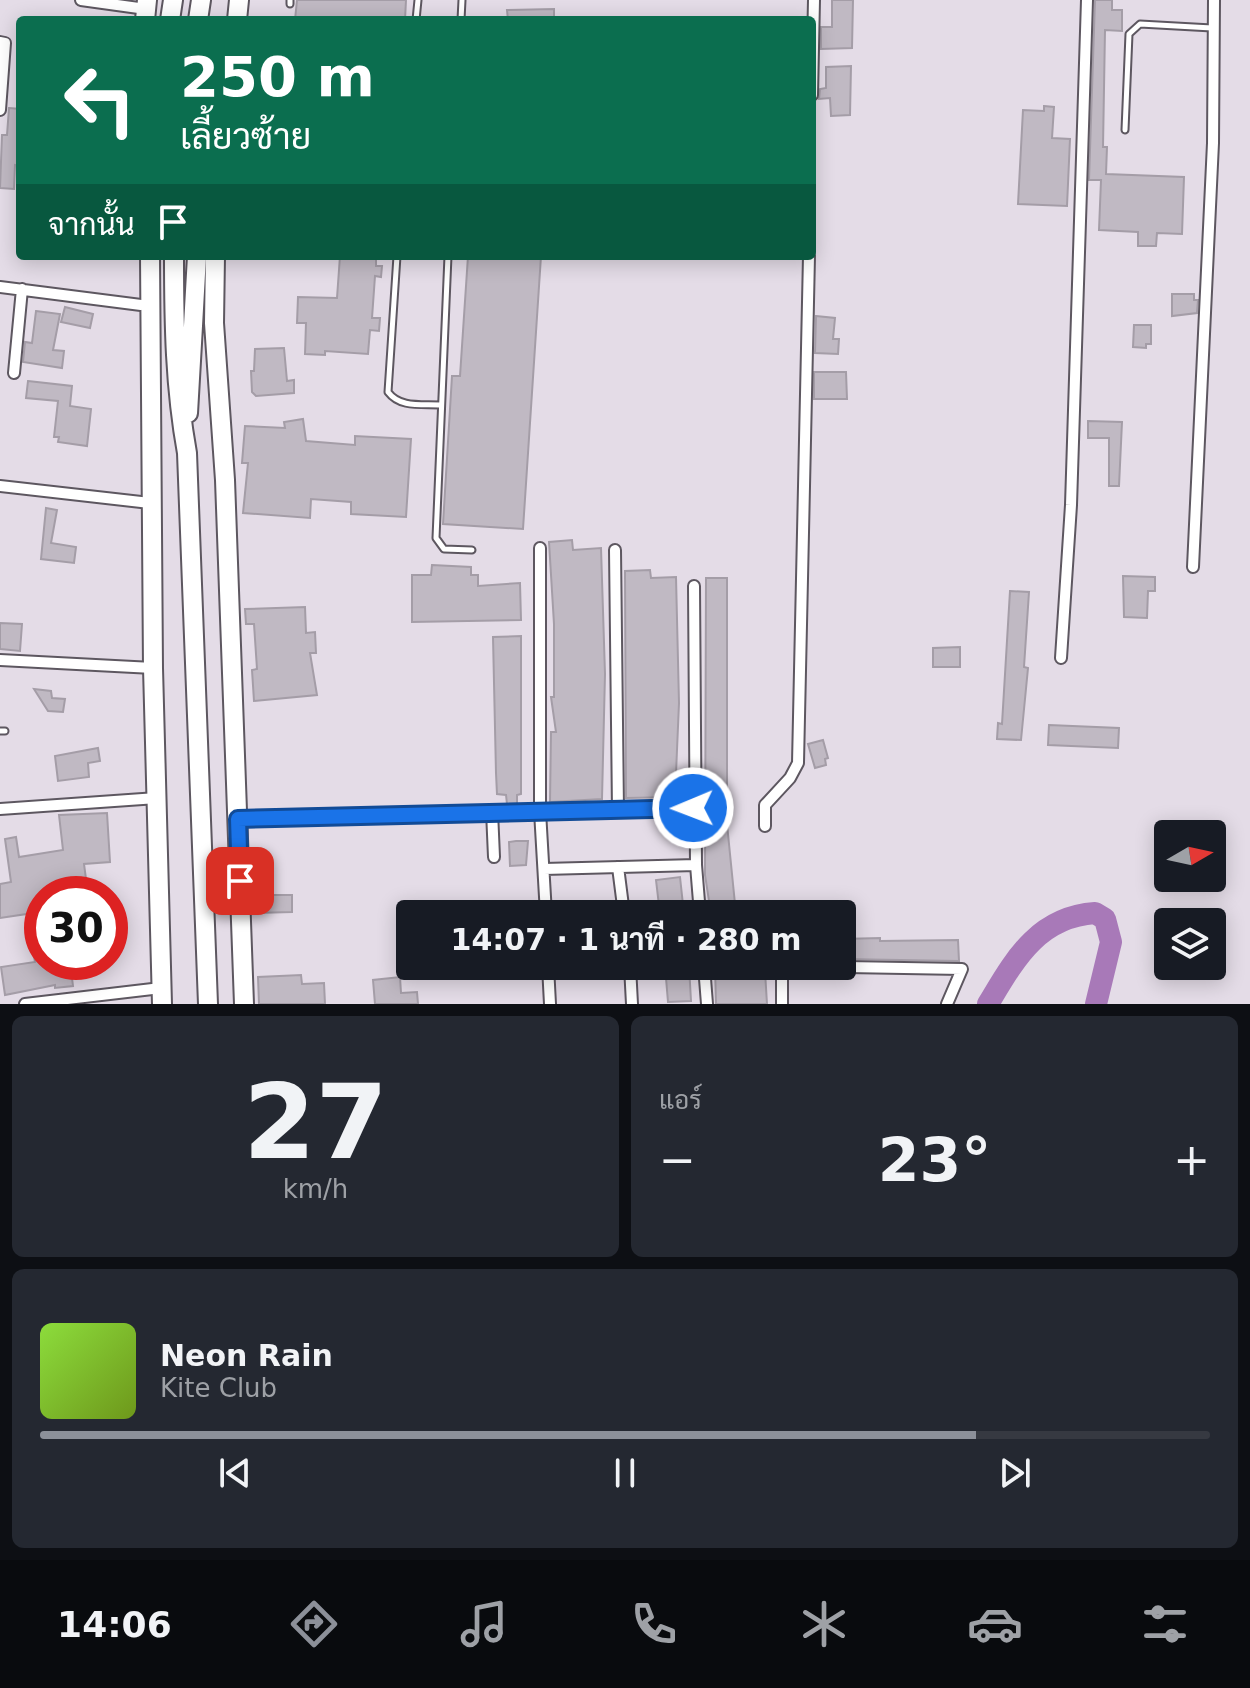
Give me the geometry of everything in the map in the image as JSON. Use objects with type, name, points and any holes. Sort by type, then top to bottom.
[{"type":"highway","points":[[138,260],[149,365]]},
{"type":"highway","points":[[150,260],[150,503],[161,996]]},
{"type":"highway","points":[[174,260],[177,396],[187,453]]},
{"type":"highway","points":[[197,260],[187,453],[208,1004]]},
{"type":"highway","points":[[215,260],[214,323],[225,480],[244,1004]]},
{"type":"street","points":[[81,0],[146,10]]},
{"type":"street","points":[[1061,658],[1071,505],[1087,0]]},
{"type":"street","points":[[1193,567],[1211,188],[1214,0]]},
{"type":"street","points":[[0,42],[5,43],[0,110]]},
{"type":"street","points":[[765,826],[765,805],[790,778],[798,763],[809,260]]},
{"type":"street","points":[[0,287],[141,305]]},
{"type":"street","points":[[14,373],[22,289]]},
{"type":"street","points":[[0,486],[150,503]]},
{"type":"street","points":[[540,548],[540,811],[545,900]]},
{"type":"street","points":[[615,550],[618,810]]},
{"type":"street","points":[[694,586],[693,808],[699,900]]},
{"type":"street","points":[[0,660],[153,668]]},
{"type":"street","points":[[0,809],[157,798]]},
{"type":"street","points":[[238,819],[693,808]]},
{"type":"street","points":[[492,811],[494,857]]},
{"type":"street","points":[[544,869],[696,865]]},
{"type":"street","points":[[618,867],[622,900]]},
{"type":"street","points":[[856,967],[962,969],[947,1004]]},
{"type":"street","points":[[549,980],[550,1004]]},
{"type":"street","points":[[631,980],[632,1004]]},
{"type":"street","points":[[705,980],[707,1004]]},
{"type":"street","points":[[782,1004],[784,980]]},
{"type":"street","points":[[25,1004],[161,996]]},
{"type":"lane","points":[[1125,130],[1129,34],[1133,27],[1140,24],[1213,28]]},
{"type":"lane","points":[[397,260],[388,392],[394,400],[403,403],[440,405]]},
{"type":"lane","points":[[448,260],[436,538],[444,549],[472,550]]},
{"type":"building","points":[[297,0],[406,0],[405,16],[295,16]]},
{"type":"building","points":[[832,0],[853,0],[852,48],[821,49],[821,27],[832,27]]},
{"type":"building","points":[[1095,0],[1112,0],[1112,10],[1122,10],[1122,31],[1105,30],[1103,147],[1107,147],[1106,174],[1184,177],[1182,234],[1157,233],[1156,246],[1138,246],[1138,232],[1099,230],[1101,180],[1089,180]]},
{"type":"building","points":[[554,9],[554,16],[508,16],[507,10]]},
{"type":"building","points":[[851,66],[850,115],[831,116],[830,98],[819,99],[820,89],[826,88],[826,67]]},
{"type":"building","points":[[1044,106],[1054,107],[1052,138],[1070,139],[1067,206],[1018,204],[1023,110],[1044,111]]},
{"type":"building","points":[[9,108],[16,109],[14,189],[0,188],[2,135],[7,135]]},
{"type":"building","points":[[340,260],[376,260],[376,266],[382,266],[381,277],[375,276],[372,318],[380,318],[379,331],[370,330],[368,354],[325,351],[325,355],[305,354],[306,323],[297,323],[298,297],[337,298]]},
{"type":"building","points":[[468,260],[541,260],[523,529],[443,524],[452,376],[460,376]]},
{"type":"building","points":[[1172,294],[1194,294],[1194,300],[1198,300],[1197,313],[1172,316]]},
{"type":"building","points":[[65,307],[93,314],[90,328],[61,322]]},
{"type":"building","points":[[36,311],[60,314],[53,350],[64,351],[62,368],[23,362],[25,342],[32,343]]},
{"type":"building","points":[[816,316],[835,318],[833,339],[839,339],[838,354],[815,353]]},
{"type":"building","points":[[1134,325],[1151,325],[1151,344],[1146,344],[1146,348],[1133,347]]},
{"type":"building","points":[[284,348],[287,381],[294,380],[294,393],[256,396],[252,392],[251,371],[254,371],[255,349]]},
{"type":"building","points":[[814,372],[846,372],[847,399],[814,399]]},
{"type":"building","points":[[28,381],[72,386],[70,406],[91,409],[87,446],[58,442],[59,437],[54,437],[58,401],[26,398]]},
{"type":"building","points":[[303,419],[306,441],[355,445],[355,436],[411,439],[406,517],[351,514],[351,502],[311,499],[310,518],[243,513],[248,463],[242,463],[245,426],[285,428],[284,422]]},
{"type":"building","points":[[1088,421],[1122,422],[1119,486],[1109,486],[1109,438],[1088,438]]},
{"type":"building","points":[[46,508],[57,510],[51,543],[76,547],[74,563],[41,559]]},
{"type":"building","points":[[572,540],[573,550],[601,548],[605,674],[602,799],[550,802],[551,732],[556,732],[551,697],[554,697],[554,624],[549,542]]},
{"type":"building","points":[[432,565],[471,567],[471,575],[478,575],[478,586],[520,583],[521,620],[412,622],[412,575],[431,575]]},
{"type":"building","points":[[650,570],[651,578],[676,577],[679,703],[675,797],[626,798],[625,571]]},
{"type":"building","points":[[1123,576],[1155,577],[1155,591],[1148,591],[1147,618],[1124,617]]},
{"type":"building","points":[[706,578],[727,578],[727,824],[735,900],[709,900],[705,875]]},
{"type":"building","points":[[1010,591],[1029,592],[1024,667],[1028,668],[1021,740],[997,739],[998,723],[1002,724]]},
{"type":"building","points":[[305,607],[306,633],[315,632],[316,653],[310,653],[317,695],[254,701],[252,670],[257,669],[254,624],[246,624],[245,609]]},
{"type":"building","points":[[0,623],[22,624],[20,651],[0,649]]},
{"type":"building","points":[[521,636],[521,794],[517,795],[517,804],[507,804],[506,795],[497,794],[493,637]]},
{"type":"building","points":[[960,647],[960,667],[933,667],[933,648]]},
{"type":"building","points":[[34,689],[51,691],[52,698],[65,699],[63,712],[48,711]]},
{"type":"building","points":[[1049,725],[1119,728],[1118,748],[1048,745]]},
{"type":"building","points":[[823,740],[828,758],[825,759],[826,765],[815,768],[808,744]]},
{"type":"building","points":[[98,748],[100,761],[88,763],[89,777],[58,781],[55,756]]},
{"type":"building","points":[[107,813],[110,862],[84,864],[86,876],[24,876],[24,914],[0,918],[0,884],[11,882],[5,839],[16,837],[19,857],[63,850],[59,815]]},
{"type":"building","points":[[528,841],[526,865],[510,866],[509,842]]},
{"type":"building","points":[[680,877],[682,900],[658,900],[656,880]]},
{"type":"building","points":[[271,886],[271,895],[292,895],[292,912],[253,913],[256,887]]},
{"type":"building","points":[[856,939],[958,940],[959,961],[856,959]]},
{"type":"building","points":[[24,964],[24,980],[72,980],[73,986],[55,988],[55,985],[5,995],[1,967]]},
{"type":"building","points":[[301,975],[302,984],[324,983],[325,1004],[259,1004],[258,977]]},
{"type":"building","points":[[396,977],[400,980],[401,993],[417,992],[418,1004],[375,1004],[373,980]]},
{"type":"building","points":[[666,980],[690,980],[691,1001],[668,1002]]},
{"type":"building","points":[[715,980],[766,980],[767,1004],[716,1004]]},
{"type":"waterway","points":[[988,1004],[1018,957],[1043,932],[1075,916],[1095,913],[1105,919],[1111,942],[1096,1004]]},
{"type":"route","points":[[240,881],[238,819],[693,808]]}]
